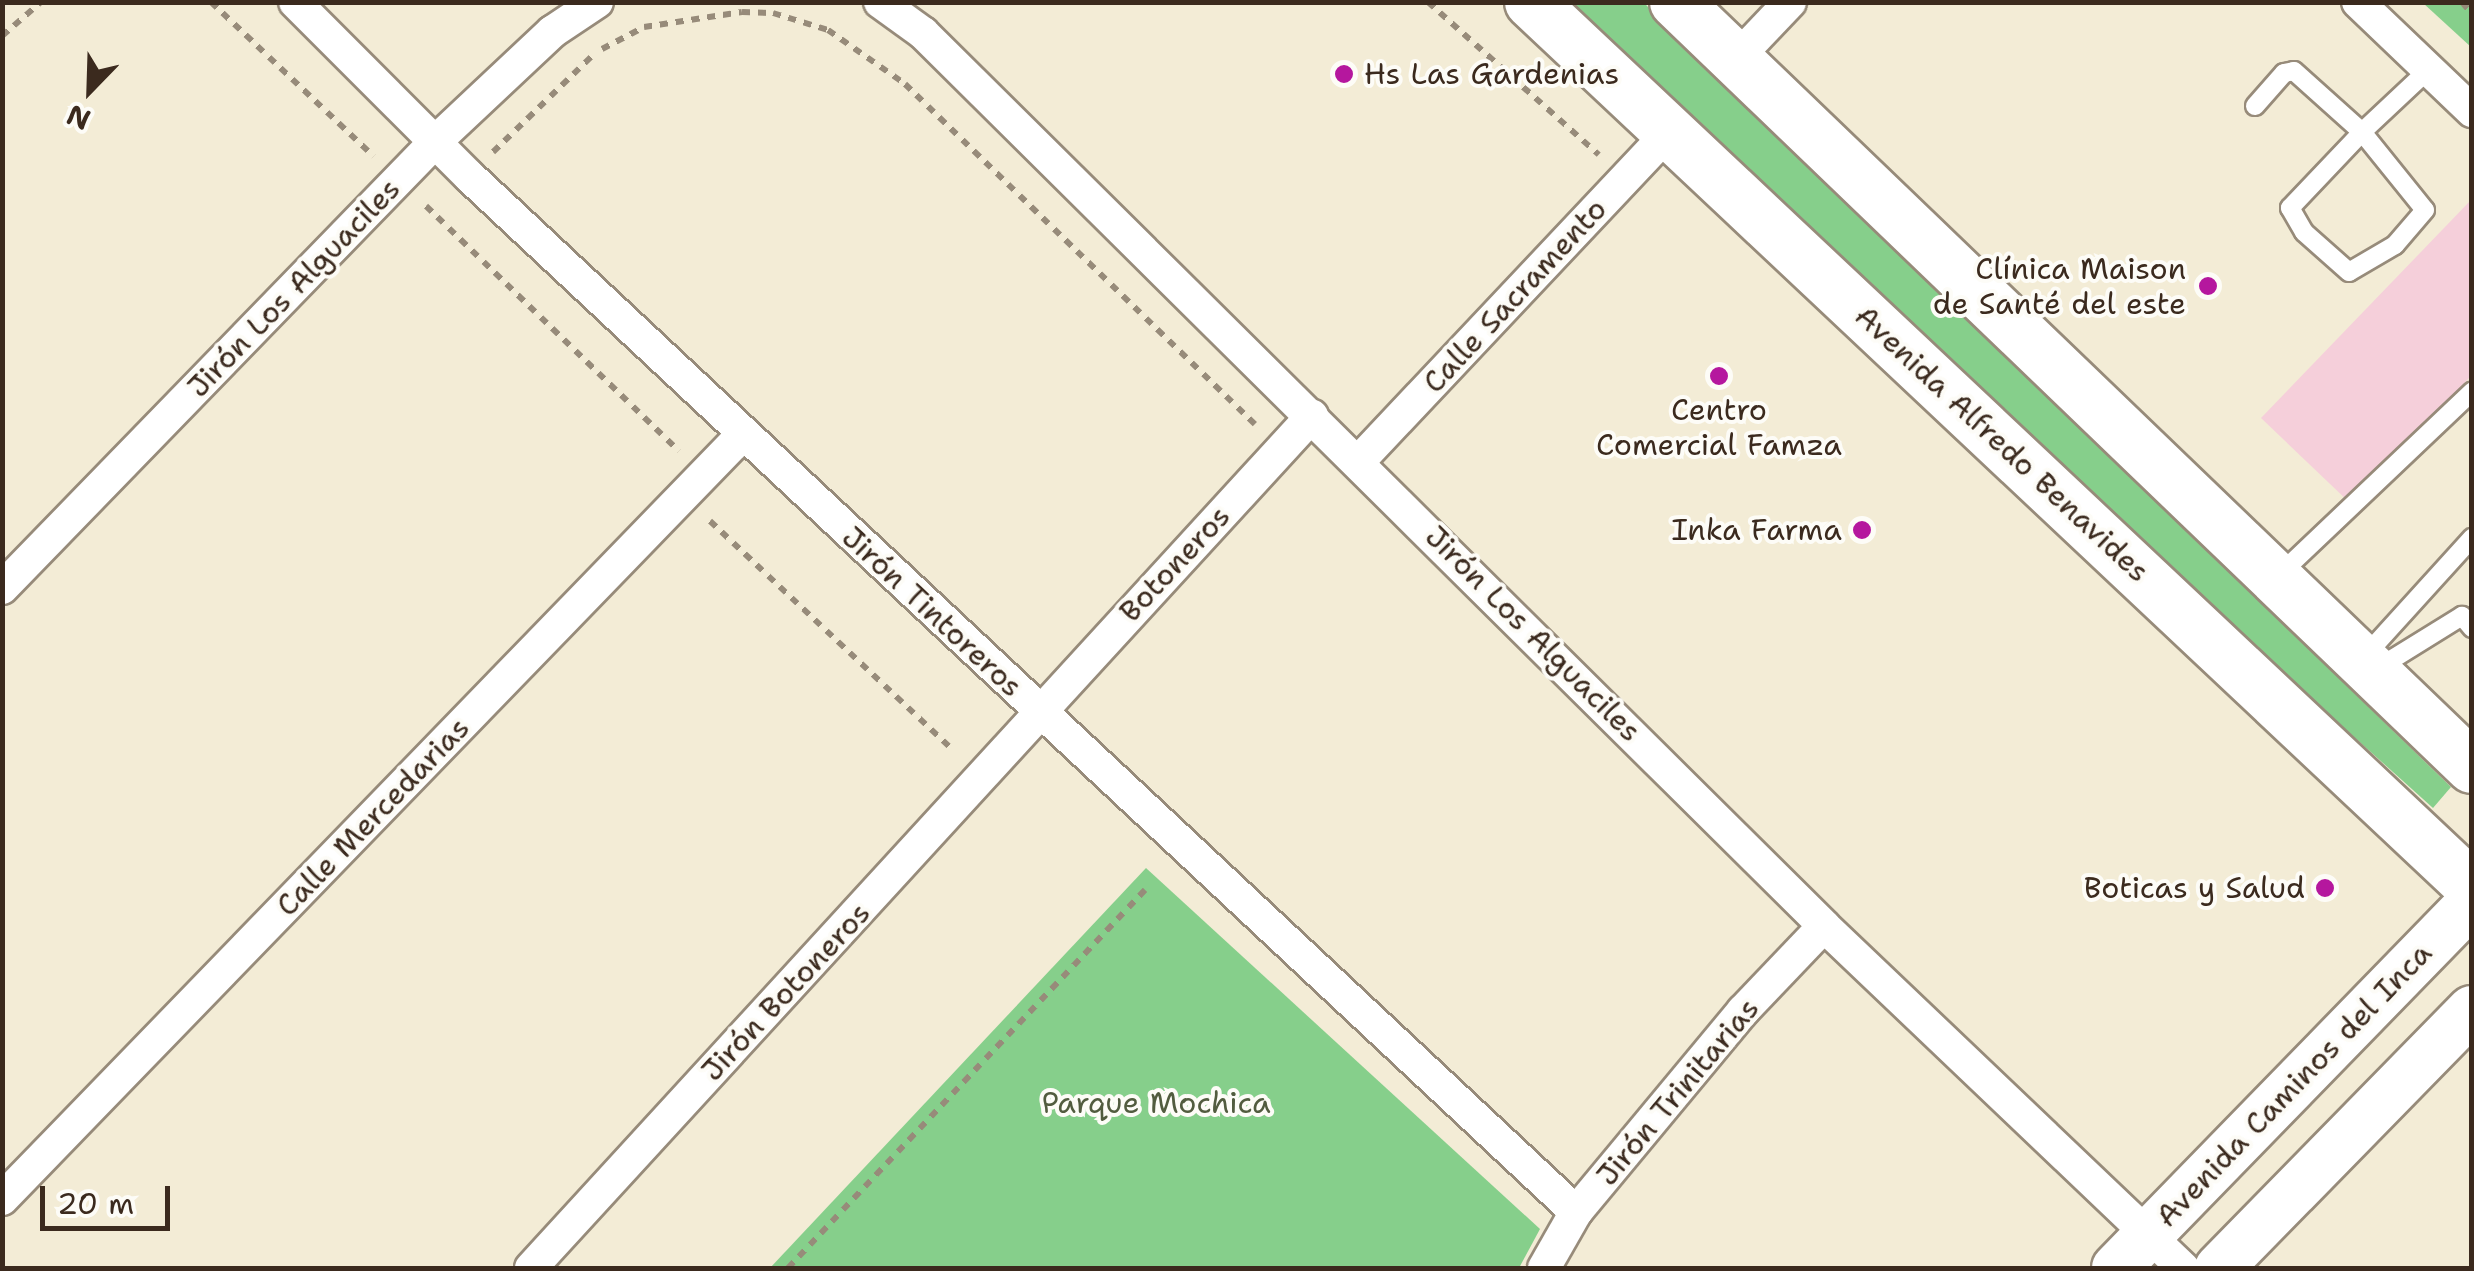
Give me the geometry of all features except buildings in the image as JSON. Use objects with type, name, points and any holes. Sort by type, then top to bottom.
[{"type":"main road","name":"Avenida Alfredo Benavides","points":[[1531,2],[2472,887]]},
{"type":"main road","points":[[1676,2],[2472,767]]},
{"type":"main road","name":"Avenida Caminos del Inca","points":[[2132,1252],[2472,902]]},
{"type":"main road","points":[[2219,1268],[2472,1010]]},
{"type":"street","name":"Jirón Tintoreros","points":[[295,2],[470,176],[742,434],[1576,1212]]},
{"type":"street","name":"Jirón Los Alguaciles","points":[[2,588],[436,142],[552,32],[598,2]]},
{"type":"street","name":"Jirón Los Alguaciles","points":[[880,2],[924,33],[1360,460],[1824,926],[2132,1252],[2183,1268]]},
{"type":"street","points":[[1735,60],[1790,2]]},
{"type":"street","points":[[2358,2],[2472,112]]},
{"type":"street","name":"Calle Sacramento","points":[[1360,460],[1670,132]]},
{"type":"street","name":"Botoneros","points":[[1036,710],[1312,416]]},
{"type":"street","name":"Calle Mercedarias","points":[[2,1200],[742,434]]},
{"type":"street","name":"Jirón Botoneros","points":[[530,1268],[979,783],[1036,710]]},
{"type":"street","name":"Jirón Trinitarias","points":[[1544,1268],[1576,1212],[1744,1011],[1824,926]]},
{"type":"lane","points":[[2256,106],[2284,74],[2294,72],[2362,132],[2425,210],[2395,245],[2349,272],[2304,232],[2290,208],[2302,187],[2362,132],[2428,70]]},
{"type":"lane","points":[[2274,579],[2472,392]]},
{"type":"lane","points":[[2366,667],[2472,538]]},
{"type":"lane","points":[[2366,667],[2468,617]]},
{"type":"path","points":[[2,36],[41,2]]},
{"type":"path","points":[[211,2],[731,499],[709,520],[954,750]]},
{"type":"path","points":[[1428,2],[1625,179]]},
{"type":"path","points":[[2462,2],[2472,14]]},
{"type":"path","points":[[470,176],[574,69],[644,27],[758,12],[828,30],[905,84],[1282,450]]},
{"type":"path","points":[[788,1268],[1146,890]]},
{"type":"shaded area","points":[[2471,200],[2471,376],[2350,503],[2261,418]]},
{"type":"green space","points":[[1569,3],[1644,3],[2451,787],[2433,808],[2006,424]]},
{"type":"green space","points":[[2423,3],[2471,3],[2471,47]]},
{"type":"green space","name":"Parque Mochica","points":[[1146,868],[1540,1229],[1519,1268],[770,1268]]},
{"type":"place","name":"Hs Las Gardenias","points":[[1344,74]]},
{"type":"place","name":"Clínica Maison de Santé del este","points":[[2208,286]]},
{"type":"place","name":"Centro Comercial Famza","points":[[1719,376]]},
{"type":"place","name":"Inka Farma","points":[[1862,530]]},
{"type":"place","name":"Boticas y Salud","points":[[2325,888]]}]
